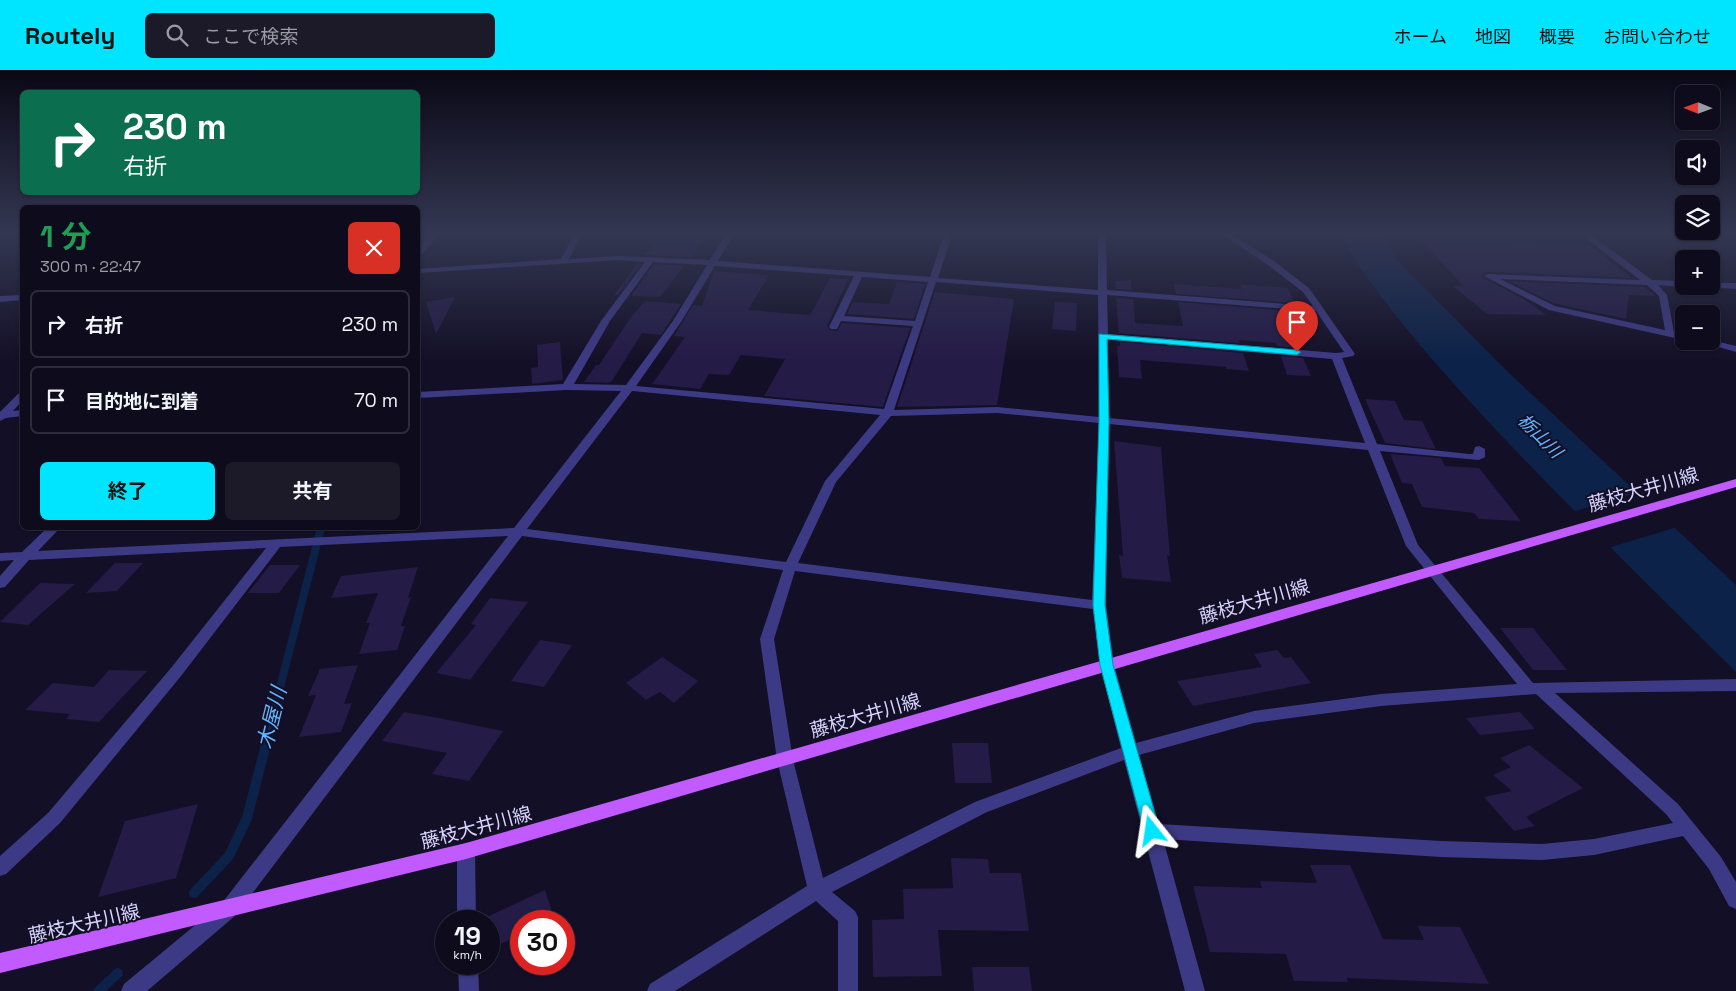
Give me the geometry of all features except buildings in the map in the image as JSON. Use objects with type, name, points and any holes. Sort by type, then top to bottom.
[{"type":"main road","name":"藤枝大井川線","points":[[0,963],[229,910],[466,851],[1736,483]]},
{"type":"street","points":[[567,387],[588,346],[639,275]]},
{"type":"street","points":[[131,991],[229,910],[629,388],[677,322],[705,275]]},
{"type":"street","points":[[834,327],[860,275]]},
{"type":"street","points":[[872,275],[1319,309]]},
{"type":"street","points":[[848,991],[848,916],[816,890],[785,760],[767,639],[790,567],[830,481],[888,413],[934,275]]},
{"type":"street","points":[[1102,275],[1104,421],[1099,605],[1106,665],[1195,991]]},
{"type":"street","points":[[1102,336],[1336,356],[1350,354],[1306,290],[1287,275]]},
{"type":"street","points":[[1639,275],[1663,295],[1670,334]]},
{"type":"street","points":[[1675,284],[1488,276],[1552,308],[1675,335]]},
{"type":"street","points":[[1720,285],[1736,286]]},
{"type":"street","points":[[0,299],[20,298]]},
{"type":"street","points":[[840,318],[918,324]]},
{"type":"street","points":[[1720,345],[1736,349]]},
{"type":"street","points":[[1336,356],[1412,546],[1534,688],[1672,809],[1715,863],[1736,900]]},
{"type":"street","points":[[420,395],[567,387],[629,388],[888,413],[998,410],[1469,457],[1479,457],[1480,449]]},
{"type":"street","points":[[1,416],[20,398]]},
{"type":"street","points":[[1,416],[20,414]]},
{"type":"street","points":[[0,584],[52,530]]},
{"type":"street","points":[[0,557],[276,544],[306,542],[329,536],[517,532],[1099,605]]},
{"type":"street","points":[[0,868],[54,818],[182,664],[276,544]]},
{"type":"street","points":[[656,991],[816,890],[981,807],[1130,751],[1254,718],[1381,700],[1534,688],[1736,685]]},
{"type":"street","points":[[1152,831],[1441,849],[1542,852],[1594,847],[1687,828]]},
{"type":"street","points":[[466,851],[468,910]]},
{"type":"street","points":[[468,975],[469,991]]},
{"type":"water","name":"栃山川","points":[[1366,275],[1412,275],[1508,372],[1736,585],[1736,672],[1496,430],[1412,335]]},
{"type":"pier","points":[[1640,492],[1677,527],[1608,548],[1572,512]]},
{"type":"waterway","name":"木屋川","points":[[270,726],[320,530]]},
{"type":"waterway","name":"木屋川","points":[[194,893],[229,856],[247,818],[271,725]]},
{"type":"waterway","name":"木屋川","points":[[99,991],[118,973]]},
{"type":"route","points":[[1152,831],[1106,665],[1099,605],[1104,421],[1102,336],[1297,352]]}]
